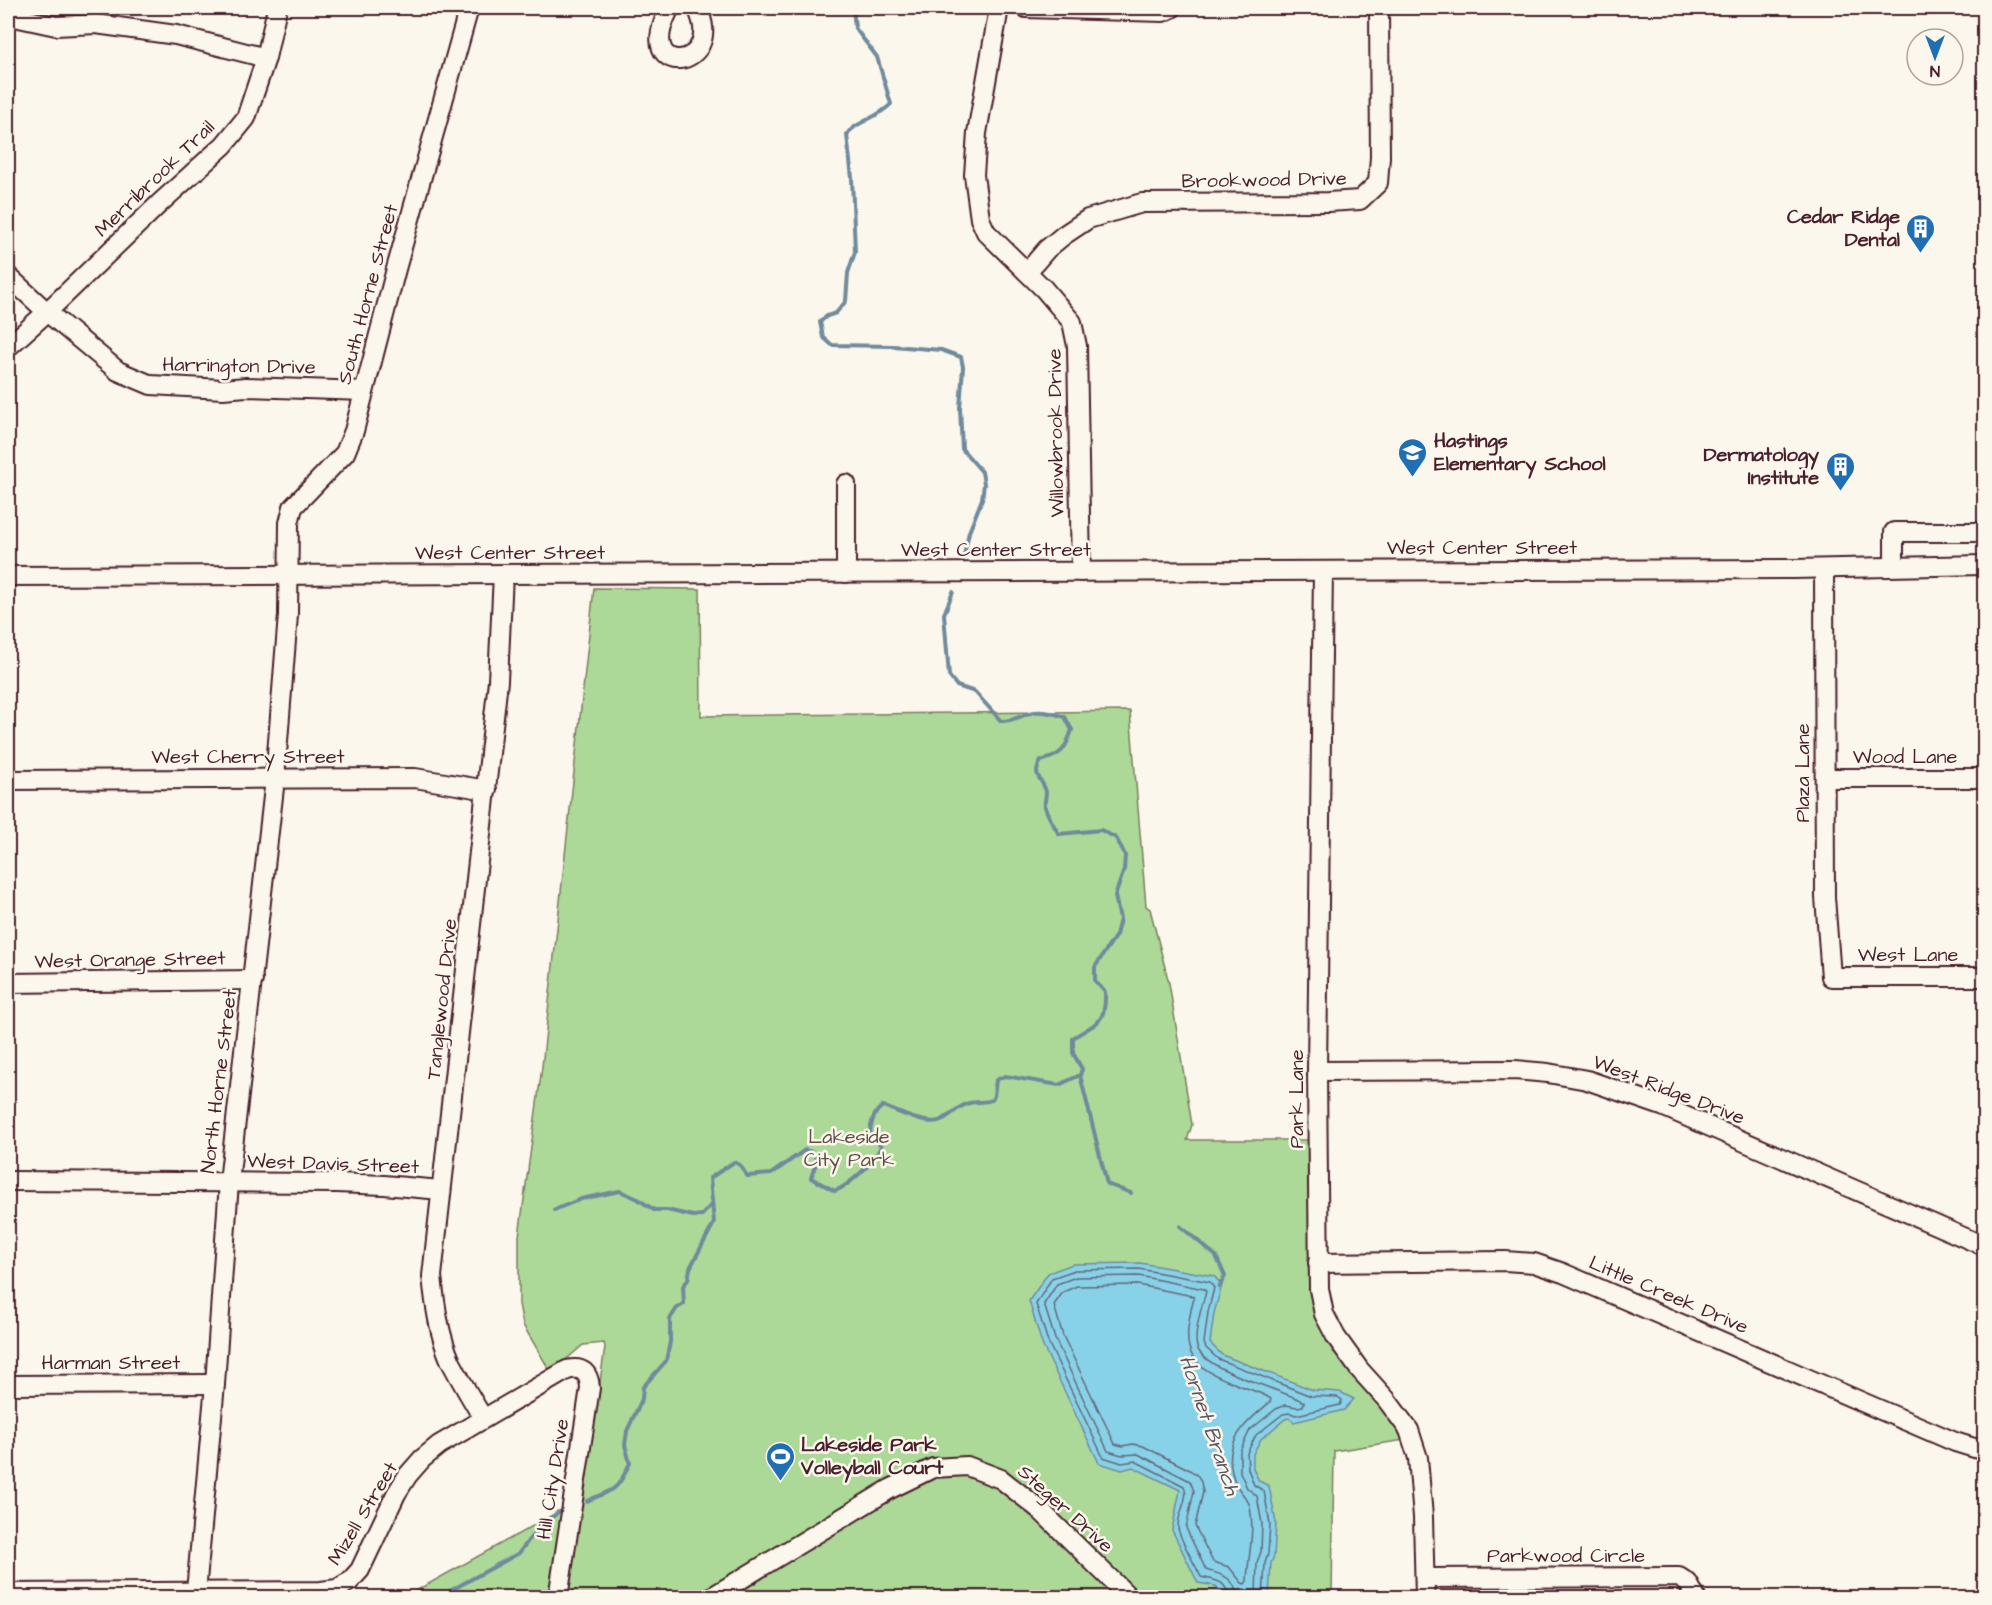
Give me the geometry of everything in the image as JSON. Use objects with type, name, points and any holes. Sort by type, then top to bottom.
[{"type":"street","name":"Merribrook Trail","points":[[8,347],[224,145],[246,118],[266,58],[277,8]]},
{"type":"street","name":"South Horne Street","points":[[289,575],[289,523],[293,507],[345,453],[354,431],[469,8]]},
{"type":"street","name":"Willowbrook Drive","points":[[999,8],[977,132],[974,175],[980,219],[986,232],[1027,272],[1072,322],[1077,346],[1081,572]]},
{"type":"street","points":[[1026,8],[1163,12],[1172,8]]},
{"type":"street","name":"Brookwood Drive","points":[[1027,272],[1047,249],[1088,219],[1142,203],[1360,200],[1377,183],[1380,158],[1378,8]]},
{"type":"street","points":[[667,12],[660,33],[660,44],[664,53],[673,59],[681,60],[696,51],[700,44],[699,13]]},
{"type":"street","points":[[8,13],[19,18],[56,26],[96,24],[176,35],[266,58]]},
{"type":"street","name":"Harrington Drive","points":[[8,276],[118,371],[151,386],[364,391]]},
{"type":"street","points":[[846,484],[846,573]]},
{"type":"street","points":[[1894,566],[1894,532],[1984,532]]},
{"type":"street","name":"West Center Street","points":[[8,576],[1323,571],[1984,565]]},
{"type":"street","name":"Plaza Lane","points":[[1824,568],[1826,902],[1831,977]]},
{"type":"street","name":"Park Lane","points":[[1323,571],[1317,1071],[1319,1289],[1324,1314],[1336,1337],[1359,1370],[1386,1399],[1409,1430],[1418,1458],[1424,1517],[1425,1598]]},
{"type":"street","name":"Tanglewood Drive","points":[[483,1418],[450,1360],[436,1309],[432,1276],[498,681],[502,574]]},
{"type":"street","name":"North Horne Street","points":[[196,1592],[215,1384],[229,1182],[275,779],[289,575]]},
{"type":"street","name":"Wood Lane","points":[[1825,778],[1984,777]]},
{"type":"street","name":"West Cherry Street","points":[[8,780],[415,778],[487,790]]},
{"type":"street","name":"West Lane","points":[[1831,977],[1984,977]]},
{"type":"street","name":"West Orange Street","points":[[8,983],[253,980]]},
{"type":"street","name":"West Ridge Drive","points":[[1317,1071],[1515,1070],[1548,1072],[1587,1080],[1662,1106],[1984,1246]]},
{"type":"street","name":"West Davis Street","points":[[8,1181],[384,1185],[441,1190]]},
{"type":"street","name":"Little Creek Drive","points":[[1318,1263],[1505,1261],[1534,1263],[1574,1278],[1955,1442],[1984,1451]]},
{"type":"street","name":"Mizell Street","points":[[8,1593],[321,1591],[337,1589],[351,1581],[360,1570],[396,1494],[408,1475],[439,1445],[567,1370],[576,1368],[584,1370]]},
{"type":"street","name":"Hill City Drive","points":[[558,1598],[590,1388],[589,1379],[584,1370]]},
{"type":"street","name":"Harman Street","points":[[8,1385],[215,1384]]},
{"type":"street","name":"Steger Drive","points":[[711,1598],[890,1489],[933,1468],[967,1466],[1001,1479],[1039,1509],[1130,1598]]},
{"type":"street","name":"Parkwood Circle","points":[[1425,1578],[1679,1577],[1688,1583],[1696,1598]]},
{"type":"green space","name":"Lakeside City Park","points":[[594,588],[700,589],[701,716],[1130,711],[1146,906],[1150,909],[1169,983],[1192,1125],[1187,1140],[1313,1140],[1314,1303],[1321,1328],[1333,1351],[1394,1421],[1405,1440],[1334,1451],[1332,1597],[403,1598],[583,1498],[605,1347],[604,1343],[583,1345],[550,1371],[523,1325],[519,1304],[519,1236],[542,1067]]},
{"type":"water","points":[[1140,1263],[1214,1276],[1222,1285],[1214,1313],[1210,1343],[1222,1355],[1313,1390],[1340,1392],[1354,1399],[1344,1410],[1294,1422],[1289,1418],[1285,1419],[1261,1439],[1253,1454],[1253,1468],[1259,1481],[1269,1486],[1276,1523],[1269,1597],[1225,1597],[1216,1586],[1198,1583],[1172,1530],[1180,1490],[1133,1467],[1122,1470],[1099,1463],[1042,1344],[1029,1301],[1048,1273],[1073,1264]]},
{"type":"waterway","name":"Hornet Branch","points":[[853,8],[855,28],[877,57],[891,104],[855,127],[847,135],[852,178],[855,252],[848,273],[846,301],[836,313],[820,322],[823,337],[832,345],[941,350],[961,357],[963,367],[960,408],[962,449],[982,472],[984,484],[982,499],[969,532],[963,560]]},
{"type":"waterway","name":"Hornet Branch","points":[[953,592],[944,614],[949,676],[957,686],[975,692],[1001,721],[1035,712],[1047,712],[1065,717],[1072,730],[1067,742],[1058,754],[1041,761],[1037,771],[1045,787],[1045,805],[1048,814],[1059,834],[1101,830],[1116,838],[1125,855],[1124,870],[1115,896],[1120,919],[1116,935],[1095,967],[1095,981],[1105,992],[1104,1010],[1094,1025],[1073,1038],[1073,1053],[1082,1069],[1080,1075],[1107,1184],[1131,1193]]},
{"type":"waterway","points":[[587,1501],[618,1485],[630,1463],[625,1445],[627,1431],[642,1399],[643,1387],[666,1361],[670,1342],[670,1319],[677,1308],[684,1304],[683,1286],[688,1280],[690,1268],[714,1223],[710,1178],[734,1162],[740,1165],[747,1176],[771,1174],[805,1150],[812,1152],[817,1160],[811,1178],[835,1191],[862,1172],[879,1151],[881,1145],[870,1137],[870,1133],[874,1116],[883,1106],[912,1118],[935,1122],[965,1104],[992,1100],[996,1080],[1005,1076],[1059,1085],[1080,1075]]},
{"type":"waterway","points":[[554,1210],[581,1199],[620,1191],[654,1210],[667,1210],[693,1216],[702,1215],[711,1205]]},
{"type":"waterway","name":"Hornet Branch","points":[[1180,1226],[1216,1256],[1225,1276],[1219,1287]]},
{"type":"waterway","points":[[437,1598],[519,1553],[531,1537],[558,1512]]},
{"type":"place","name":"Cedar Ridge Dental","points":[[1921,254]]},
{"type":"place","name":"Hastings Elementary School","points":[[1413,478]]},
{"type":"place","name":"Dermatology Institute","points":[[1840,492]]},
{"type":"place","name":"Lakeside Park Volleyball Court","points":[[780,1482]]}]
